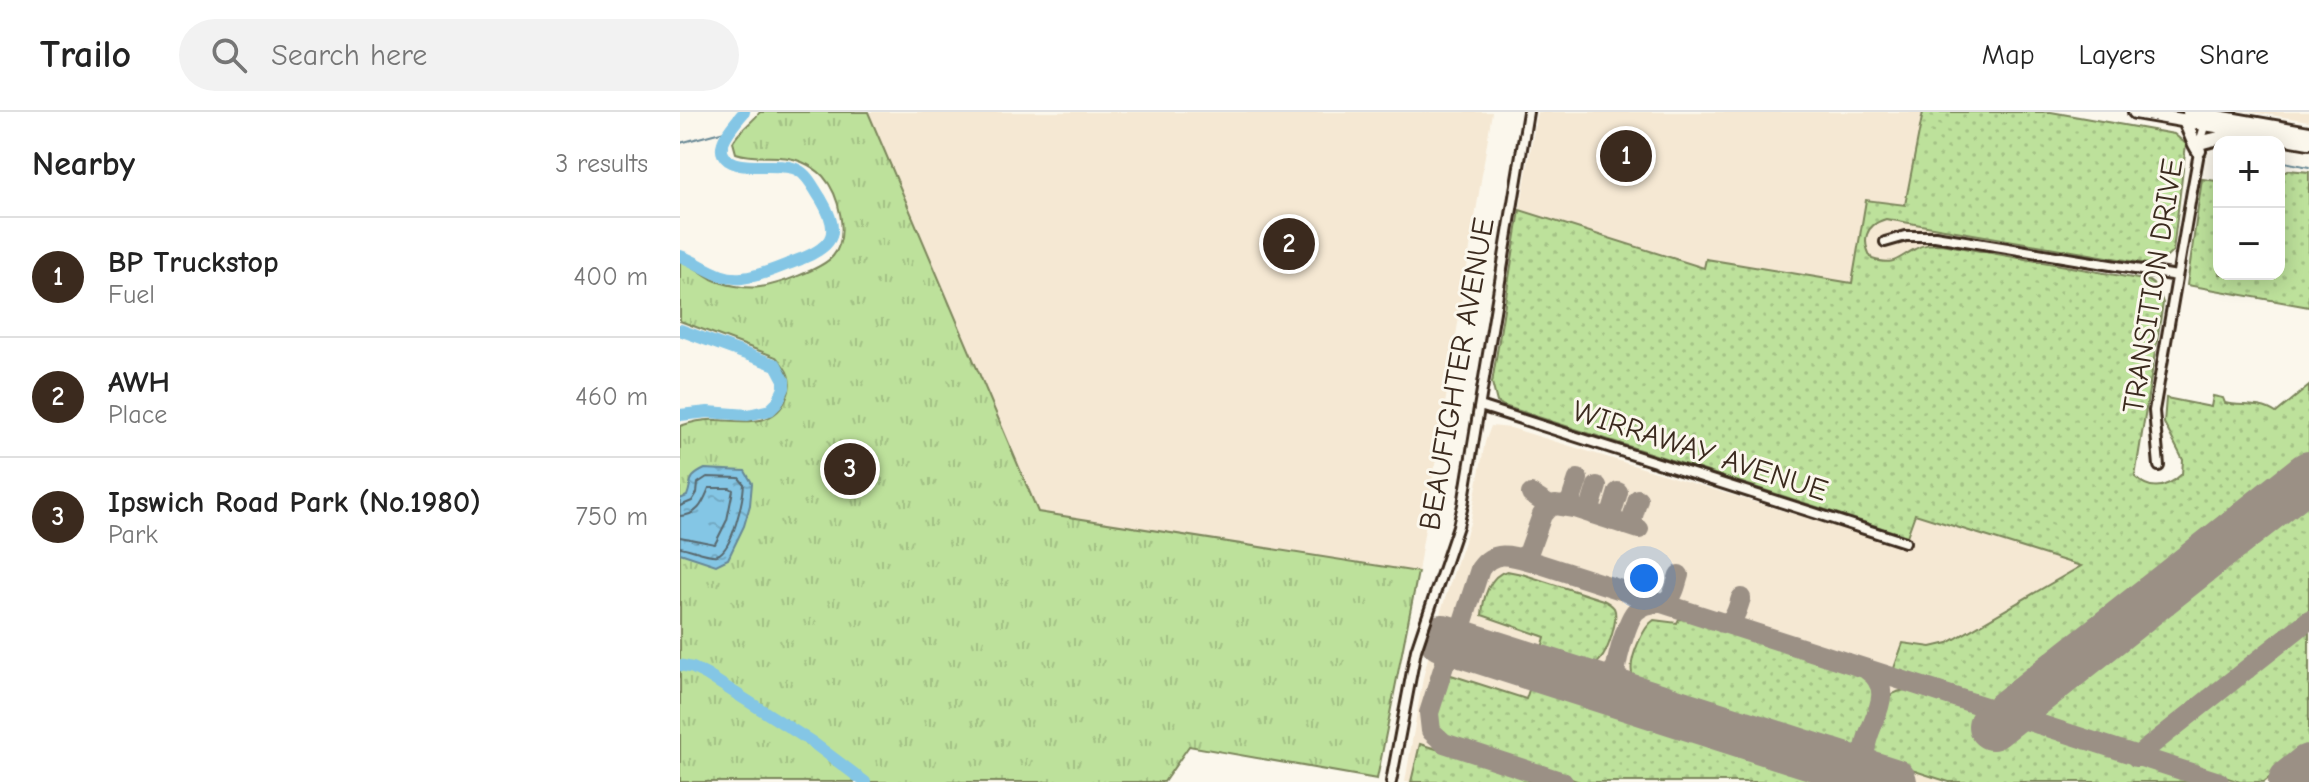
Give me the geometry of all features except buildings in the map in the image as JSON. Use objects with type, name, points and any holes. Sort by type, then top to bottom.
[{"type":"main road","points":[[2135,112],[2309,133]]},
{"type":"main road","points":[[2186,116],[2192,140],[2200,147],[2216,138],[2229,138],[2241,130]]},
{"type":"main road","points":[[2207,120],[2241,130],[2309,142]]},
{"type":"street","name":"BEAUFIGHTER AVENUE","points":[[1391,782],[1416,650],[1458,526],[1528,112]]},
{"type":"street","name":"TRANSITION DRIVE","points":[[2159,466],[2154,411],[2207,120]]},
{"type":"street","points":[[1885,242],[1906,236],[1935,236],[2177,276]]},
{"type":"street","name":"WIRRAWAY AVENUE","points":[[1480,406],[1905,542]]},
{"type":"shaded area","points":[[868,112],[1492,112],[1418,572],[1038,512]]},
{"type":"shaded area","points":[[1537,112],[2051,112],[2112,122],[2082,317],[1707,259],[1704,268],[1520,210]]},
{"type":"shaded area","points":[[2251,112],[2309,112],[2309,121]]},
{"type":"shaded area","points":[[2309,386],[2309,782],[1405,782],[1423,678],[1436,626],[1470,523],[1485,442],[1491,426],[1511,428],[1902,547],[1914,513],[2082,566]]},
{"type":"green space","points":[[760,112],[868,112],[1038,512],[1418,572],[1377,779],[1189,746],[1164,782],[680,782],[680,426],[707,420],[767,418],[782,407],[790,385],[786,370],[776,357],[680,321],[680,261],[723,283],[760,287],[788,280],[819,266],[833,256],[841,238],[838,204],[829,184],[819,172],[794,159],[736,153],[733,142]]},
{"type":"green space","points":[[1923,112],[2051,112],[2174,134],[2186,144],[2173,251],[2157,263],[2148,264],[1886,219],[1873,225],[1866,240],[1872,259],[1886,262],[1921,246],[1941,244],[2149,281],[2157,287],[2163,303],[2135,477],[2147,485],[2165,485],[2182,474],[2183,460],[2164,423],[2166,398],[2211,407],[2213,396],[2223,398],[2225,403],[2257,406],[2276,413],[2309,386],[2309,746],[2264,782],[2240,782],[2045,719],[2042,714],[2044,706],[2078,679],[2057,654],[1998,700],[1991,702],[1893,671],[1903,643],[1931,647],[1948,643],[2081,566],[1915,514],[1907,536],[1497,402],[1492,383],[1520,210],[1704,268],[1706,259],[1852,283],[1866,200],[1905,205]]},
{"type":"green space","points":[[2285,172],[2309,172],[2309,307],[2187,285],[2202,179],[2213,181],[2213,280],[2285,280]]},
{"type":"green space","points":[[1507,571],[1612,605],[1614,627],[1599,661],[1589,667],[1541,652],[1545,637],[1482,615],[1491,582]]},
{"type":"green space","points":[[1679,619],[1867,677],[1872,685],[1874,702],[1859,747],[1851,751],[1639,683],[1632,667],[1641,636],[1654,620],[1677,623]]},
{"type":"green space","points":[[1448,674],[1526,699],[1531,684],[1837,782],[1580,782],[1443,737],[1435,723],[1435,706]]},
{"type":"green space","points":[[1906,690],[1979,713],[2001,741],[2021,726],[2197,782],[1949,782],[1874,758],[1876,735],[1885,706],[1893,694]]},
{"type":"green space","points":[[1420,744],[1544,782],[1411,782]]},
{"type":"water","points":[[705,469],[745,471],[752,483],[744,526],[728,559],[716,565],[680,553],[680,499],[687,496],[693,478]]},
{"type":"waterway","points":[[680,256],[726,277],[742,278],[813,254],[831,236],[831,220],[827,210],[802,173],[790,167],[736,164],[723,154],[725,138],[744,112]]},
{"type":"waterway","points":[[680,143],[732,129]]},
{"type":"waterway","points":[[2285,162],[2309,167]]},
{"type":"waterway","points":[[680,330],[776,365],[784,380],[784,388],[770,410],[748,415],[708,412],[680,415]]},
{"type":"waterway","points":[[680,665],[707,675],[812,742],[865,782]]},
{"type":"taxiway","points":[[1564,505],[1570,503],[1578,479]]},
{"type":"taxiway","points":[[1592,514],[1590,509],[1597,486]]},
{"type":"taxiway","points":[[1613,521],[1611,515],[1618,492]]},
{"type":"taxiway","points":[[1531,494],[1545,503],[1546,510]]},
{"type":"taxiway","points":[[1626,525],[1631,523],[1638,499]]},
{"type":"taxiway","points":[[1519,558],[1528,554],[1542,515],[1555,505],[1639,529]]},
{"type":"taxiway","points":[[1563,782],[1444,743],[1431,731],[1429,713],[1449,650],[1459,634],[1480,569],[1492,558],[1514,556],[1537,563],[2219,782]]},
{"type":"taxiway","points":[[1659,603],[1671,597],[1679,575]]},
{"type":"taxiway","points":[[1722,623],[1733,618],[1741,598]]},
{"type":"taxiway","points":[[1659,603],[1643,606],[1632,617],[1618,657],[1616,681],[1629,696],[1694,718]]},
{"type":"taxiway","points":[[2136,757],[2309,620]]},
{"type":"taxiway","points":[[1447,656],[1452,649],[1463,646],[1522,663]]},
{"type":"taxiway","points":[[1532,667],[1589,682],[1609,676],[1616,667]]},
{"type":"taxiway","points":[[1867,670],[1879,683],[1881,697],[1866,744],[1866,758],[1874,771],[1895,782]]},
{"type":"taxiway","points":[[1773,743],[1840,763],[1855,760],[1866,747]]},
{"type":"runway","points":[[1992,726],[2309,475]]},
{"type":"runway","points":[[1443,638],[1893,782]]},
{"type":"runway","points":[[2292,782],[2309,768]]},
{"type":"place","name":"BP Truckstop","points":[[1626,156]]},
{"type":"place","name":"AWH","points":[[1289,244]]},
{"type":"place","name":"Ipswich Road Park (No.1980)","points":[[850,469]]}]
